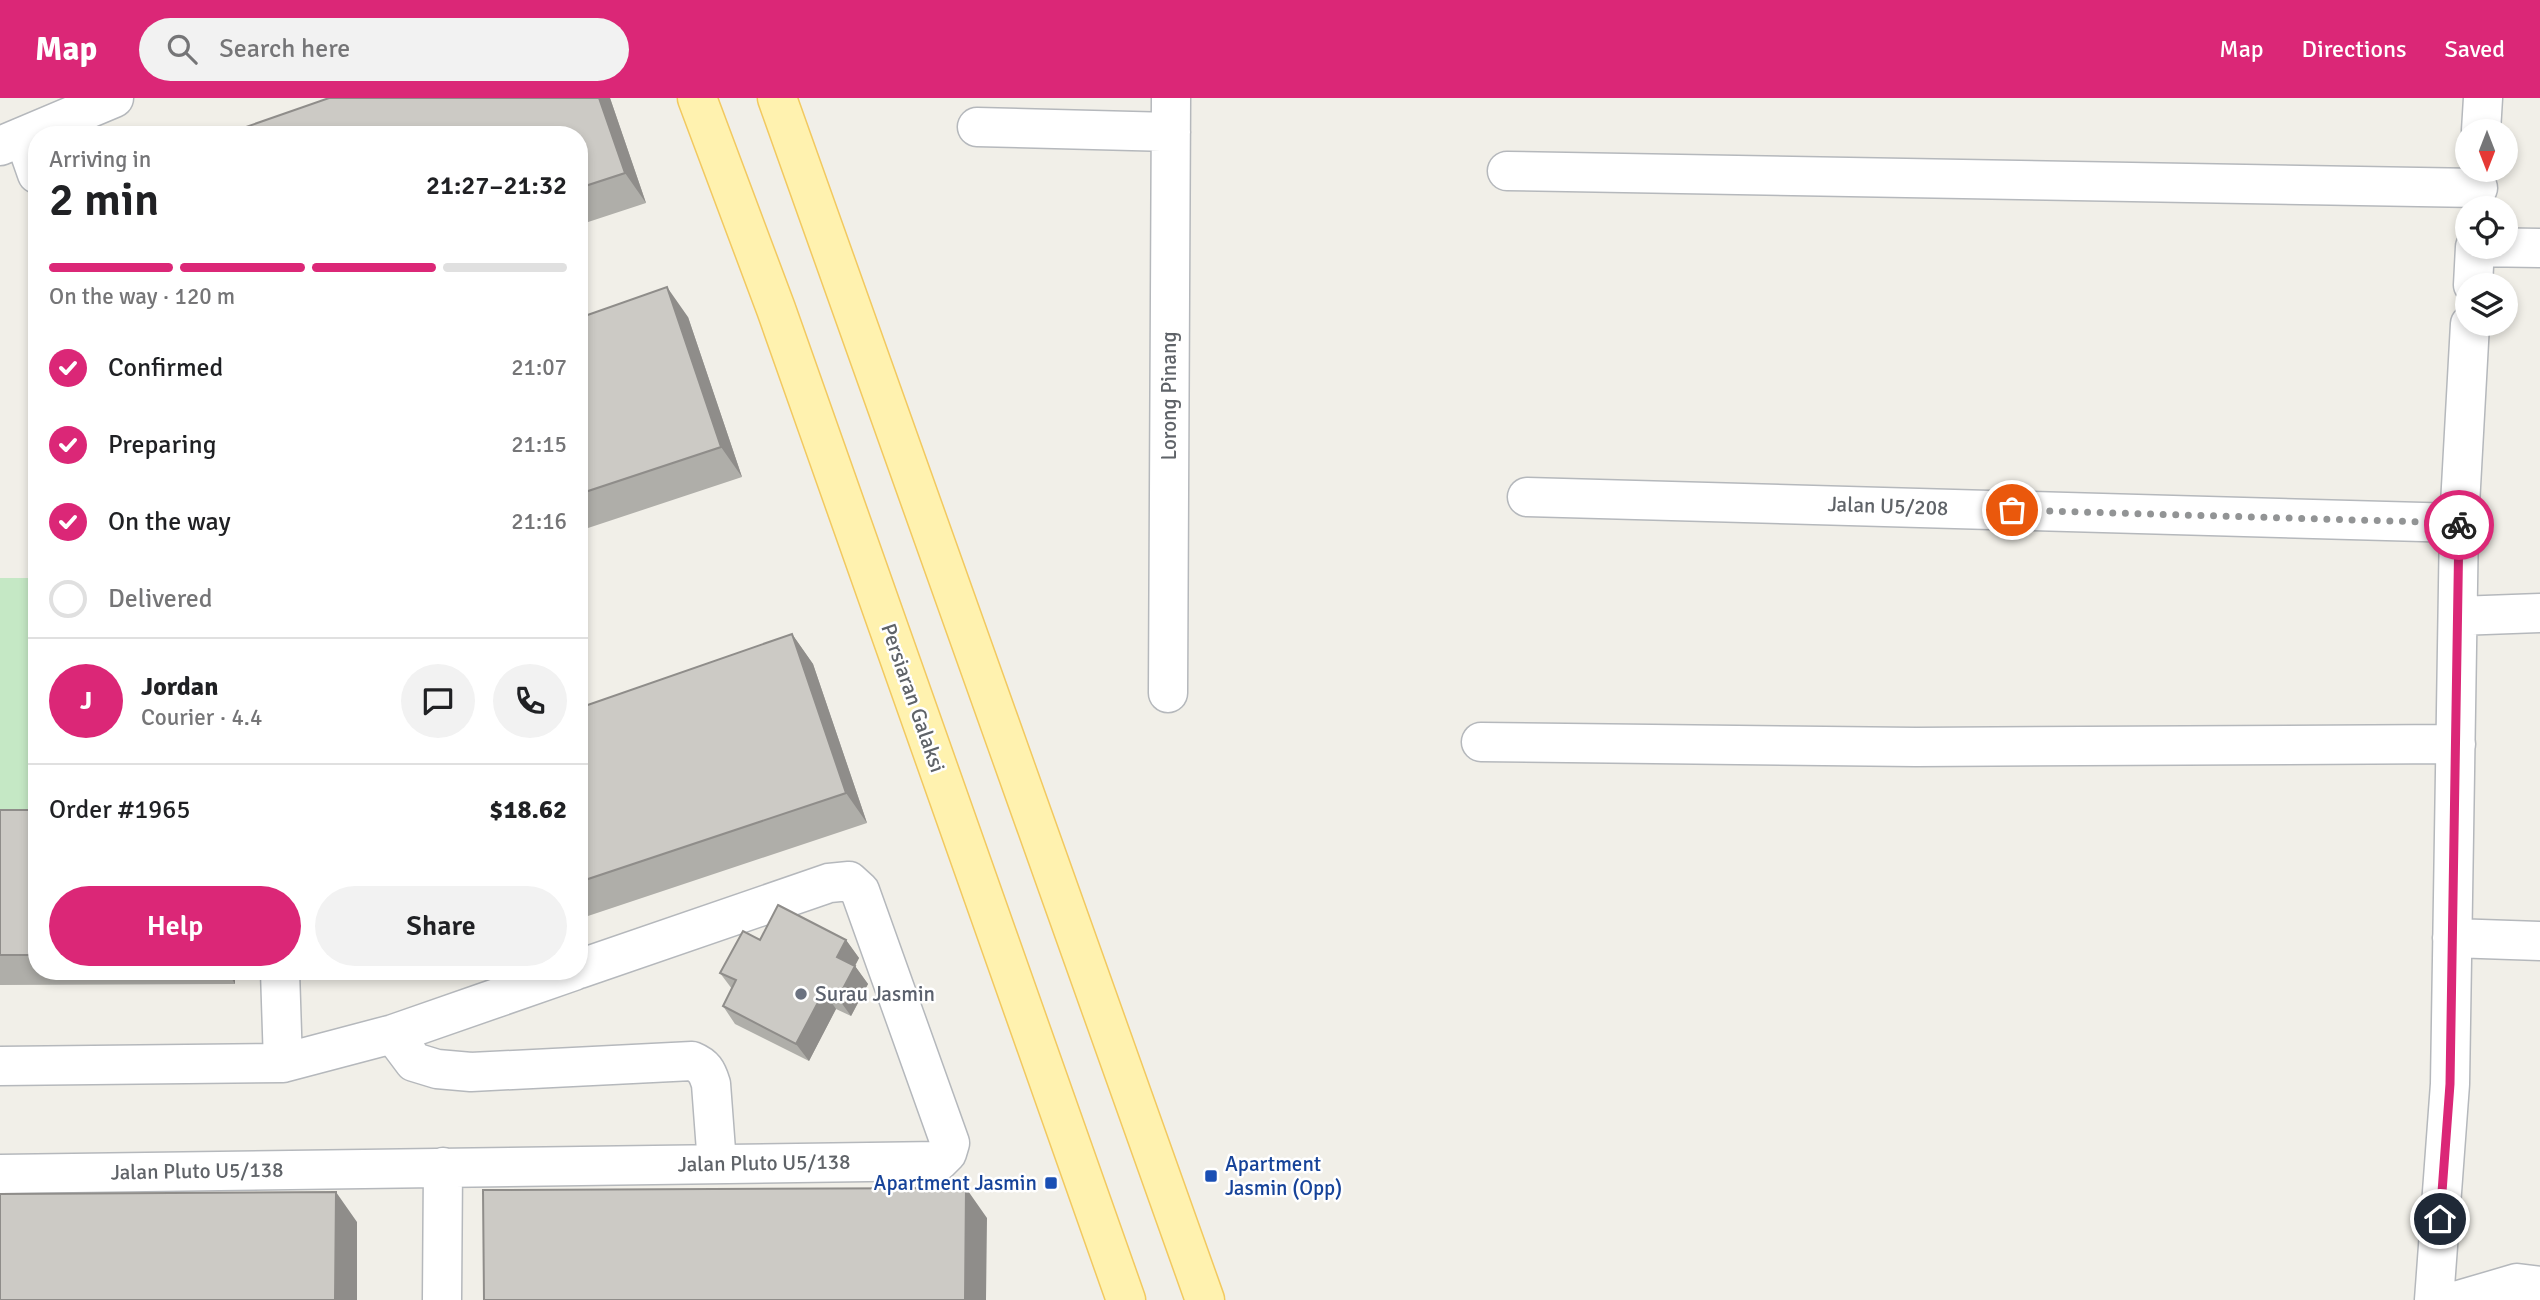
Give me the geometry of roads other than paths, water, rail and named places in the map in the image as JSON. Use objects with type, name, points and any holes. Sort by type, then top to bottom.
[{"type":"main road","name":"Persiaran Galaksi","points":[[698,98],[776,309],[1126,1300]]},
{"type":"main road","points":[[777,98],[1203,1298]]},
{"type":"street","points":[[49,126],[114,98]]},
{"type":"street","points":[[2482,119],[2483,98]]},
{"type":"street","points":[[977,127],[1171,115]]},
{"type":"street","name":"Lorong Pinang","points":[[1168,693],[1171,115]]},
{"type":"street","points":[[12,142],[28,162]]},
{"type":"street","points":[[1507,171],[2478,189]]},
{"type":"street","points":[[2518,247],[2540,247]]},
{"type":"street","points":[[2434,1300],[2450,1084],[2459,523],[2469,336]]},
{"type":"street","name":"Jalan U5/208","points":[[1527,497],[2459,523]]},
{"type":"street","points":[[2458,616],[2540,614]]},
{"type":"street","points":[[1481,742],[1916,747],[2456,744]]},
{"type":"street","name":"Jalan Pluto U5/138","points":[[0,1174],[939,1161],[947,1153],[950,1143],[860,891],[849,881],[829,883],[588,967]]},
{"type":"street","points":[[2452,938],[2540,941]]},
{"type":"street","points":[[281,980],[283,1063]]},
{"type":"street","points":[[0,1066],[283,1063],[393,1034],[548,980]]},
{"type":"street","points":[[393,1034],[414,1062],[437,1069],[471,1072],[692,1061],[702,1065],[711,1084],[716,1164]]},
{"type":"street","points":[[443,1167],[443,1300]]},
{"type":"street","points":[[2459,1300],[2517,1283],[2540,1286]]},
{"type":"place","name":"Surau Jasmin","points":[[801,994]]},
{"type":"place","name":"Apartment Jasmin (Opp)","points":[[1211,1176]]},
{"type":"place","name":"Apartment Jasmin","points":[[1051,1183]]}]
